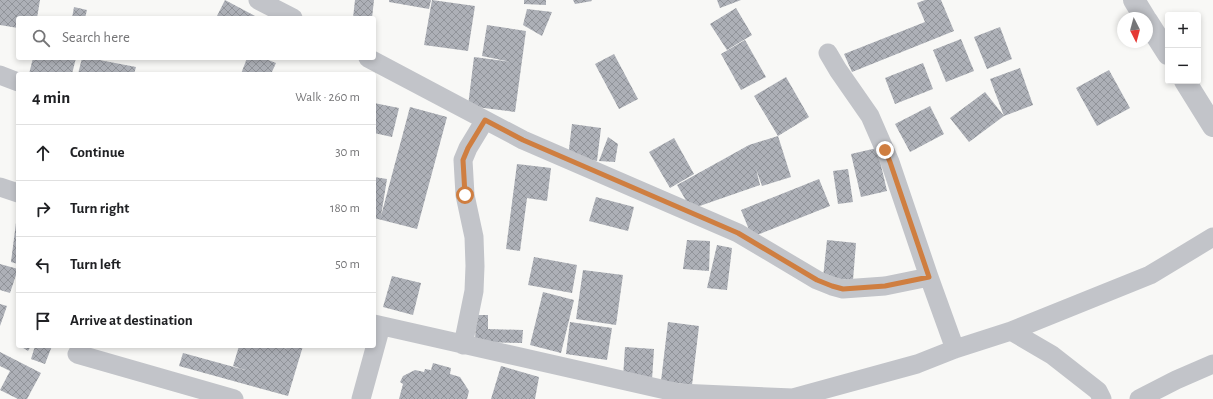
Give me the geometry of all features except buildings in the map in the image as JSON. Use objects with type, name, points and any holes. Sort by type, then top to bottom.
[{"type":"street","points":[[258,0],[288,16]]},
{"type":"street","points":[[1134,0],[1141,12]]},
{"type":"street","points":[[1153,30],[1165,49]]},
{"type":"street","points":[[828,53],[870,116],[890,162],[954,349]]},
{"type":"street","points":[[372,60],[523,140],[738,233],[817,280],[832,286],[843,289],[885,286],[929,277]]},
{"type":"street","points":[[0,75],[16,81]]},
{"type":"street","points":[[1187,84],[1213,126]]},
{"type":"street","points":[[463,345],[474,291],[475,266],[474,237],[465,195],[463,160],[468,148],[485,120]]},
{"type":"street","points":[[0,187],[16,192]]},
{"type":"street","points":[[377,325],[678,396],[792,398],[917,364],[954,349],[1011,331],[1150,275],[1213,237]]},
{"type":"street","points":[[1011,331],[1052,355],[1098,391],[1102,399]]},
{"type":"street","points":[[361,399],[372,348]]},
{"type":"street","points":[[77,354],[234,399]]},
{"type":"street","points":[[1139,399],[1176,380],[1213,364]]},
{"type":"route","points":[[465,195],[463,160],[468,148],[485,120],[523,140],[738,233],[817,280],[843,289],[885,286],[929,277],[885,150]]}]
